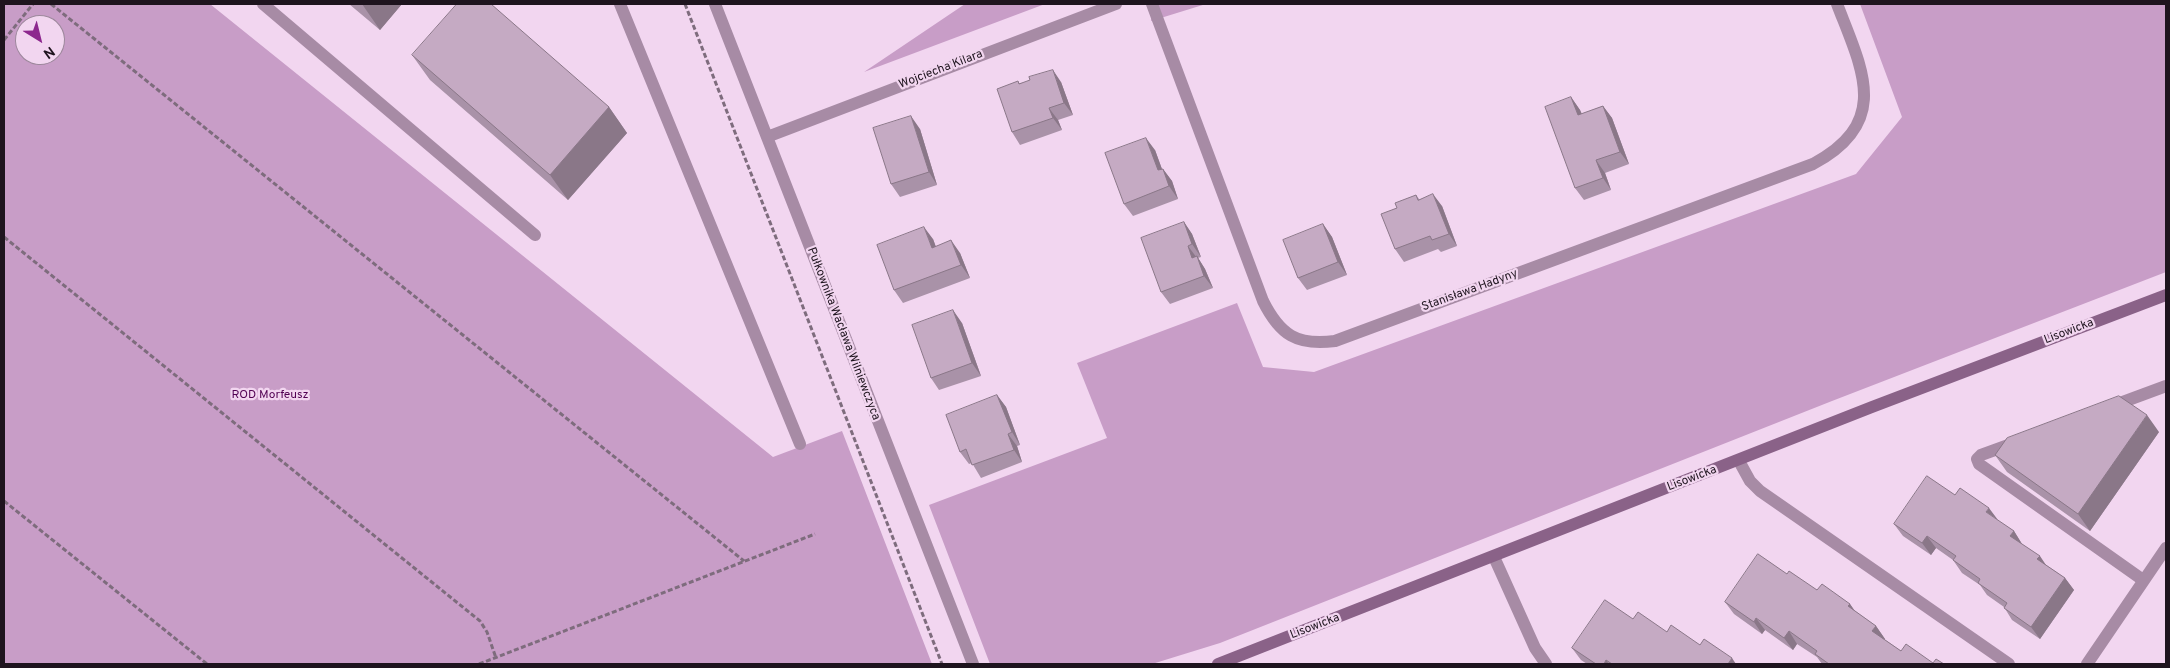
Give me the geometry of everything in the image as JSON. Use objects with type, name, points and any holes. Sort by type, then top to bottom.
[{"type":"main road","name":"Lisowicka","points":[[1218,664],[1739,461],[1872,407],[2166,295]]},
{"type":"street","points":[[263,4],[535,235]]},
{"type":"street","points":[[620,4],[800,444]]},
{"type":"street","name":"Pułkownika Wacława Wilniewczyca","points":[[716,4],[973,664]]},
{"type":"street","name":"Wojciecha Kilara","points":[[767,137],[1116,4]]},
{"type":"street","name":"Stanisława Hadyny","points":[[1152,4],[1267,309],[1280,328],[1293,338],[1323,343],[1335,341],[1785,175],[1831,155],[1844,144],[1855,128],[1862,112],[1864,95],[1864,77],[1837,4]]},
{"type":"street","points":[[2102,410],[2166,386]]},
{"type":"street","points":[[2028,438],[1977,459],[1980,464],[2143,580]]},
{"type":"street","points":[[1739,461],[1750,481],[1760,491],[2009,664]]},
{"type":"street","points":[[2086,664],[2166,548]]},
{"type":"street","points":[[1494,557],[1535,648],[1546,664]]},
{"type":"path","points":[[4,40],[33,4]]},
{"type":"path","points":[[51,4],[744,561]]},
{"type":"path","points":[[685,4],[942,664]]},
{"type":"path","points":[[4,237],[480,621],[487,632],[496,658]]},
{"type":"path","points":[[4,501],[207,664]]},
{"type":"path","points":[[479,664],[815,534]]},
{"type":"green space","name":"ROD Morfeusz","points":[[4,4],[210,4],[773,457],[842,431],[932,664],[4,664]]},
{"type":"green space","points":[[965,4],[1045,4],[864,72]]},
{"type":"green space","points":[[1153,4],[1206,4],[1151,21]]},
{"type":"green space","points":[[1860,4],[2166,4],[2166,272],[1832,401],[1220,643],[1152,664],[990,664],[929,505],[1107,438],[1077,363],[1237,303],[1263,367],[1314,372],[1856,174],[1902,117]]},
{"type":"building","points":[[457,4],[491,4],[609,107],[550,175],[412,55]]},
{"type":"building","points":[[1053,70],[1064,103],[1049,108],[1053,118],[1012,132],[997,89],[1018,81],[1019,84],[1030,80],[1029,77]]},
{"type":"building","points":[[1571,97],[1578,115],[1603,106],[1620,152],[1596,160],[1603,178],[1575,188],[1545,107]]},
{"type":"building","points":[[911,116],[929,172],[891,184],[873,128]]},
{"type":"building","points":[[1146,138],[1158,170],[1163,169],[1169,186],[1124,204],[1105,153]]},
{"type":"building","points":[[1433,194],[1449,234],[1432,240],[1430,236],[1395,249],[1381,214],[1397,208],[1395,203],[1416,195],[1418,200]]},
{"type":"building","points":[[1184,222],[1192,244],[1188,246],[1192,258],[1197,256],[1204,276],[1161,292],[1141,238]]},
{"type":"building","points":[[1323,224],[1338,262],[1298,278],[1283,240]]},
{"type":"building","points":[[924,227],[932,248],[951,240],[961,265],[894,290],[877,245]]},
{"type":"building","points":[[953,310],[972,363],[931,378],[912,325]]},
{"type":"building","points":[[997,395],[1012,432],[1008,434],[1014,450],[972,465],[966,449],[960,452],[946,415]]},
{"type":"building","points":[[2119,396],[2147,415],[2078,514],[1995,455],[2007,438]]},
{"type":"building","points":[[1927,476],[1955,495],[1960,488],[1989,508],[1986,512],[2014,531],[2010,536],[2040,556],[2037,559],[2065,578],[2031,627],[2004,608],[2007,603],[1978,583],[1980,579],[1953,560],[1956,556],[1927,536],[1922,543],[1894,524]]},
{"type":"building","points":[[1758,554],[1787,574],[1789,571],[1817,590],[1822,584],[1876,626],[1872,631],[1901,651],[1906,644],[1933,663],[1936,659],[1944,664],[1829,664],[1815,654],[1817,651],[1789,631],[1784,638],[1756,618],[1754,622],[1725,602]]},
{"type":"building","points":[[1605,600],[1633,619],[1638,612],[1667,632],[1671,625],[1700,645],[1704,639],[1732,658],[1728,664],[1612,664],[1606,660],[1604,664],[1596,664],[1572,648]]}]
